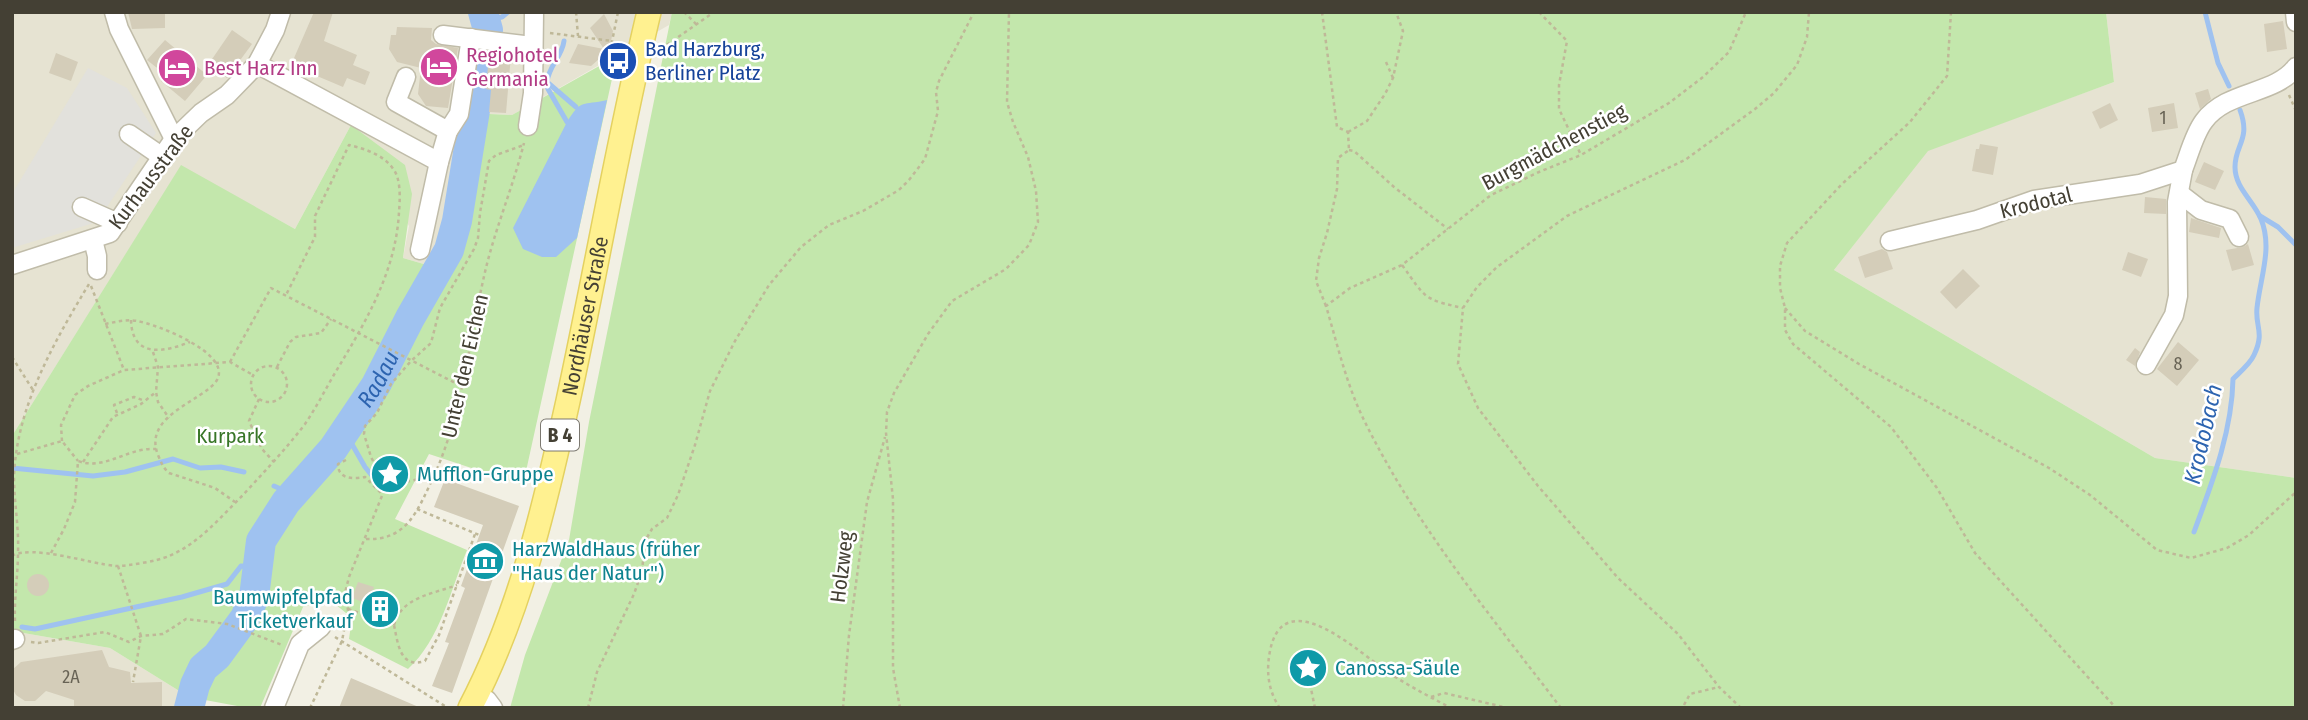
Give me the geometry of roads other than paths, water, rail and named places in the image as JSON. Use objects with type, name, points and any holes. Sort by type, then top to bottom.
[{"type":"main road","name":"Nordhäuser Straße","points":[[480,703],[546,495],[649,12]]},
{"type":"street","points":[[114,12],[119,29],[174,139]]},
{"type":"street","name":"Kurhausstraße","points":[[12,265],[110,233],[174,139],[201,113],[227,95],[257,64],[281,12]]},
{"type":"street","points":[[528,126],[533,93],[534,12]]},
{"type":"street","points":[[2295,12],[2296,22]]},
{"type":"street","points":[[443,35],[495,41],[533,39]]},
{"type":"street","points":[[420,250],[439,162],[448,131],[459,114],[471,38]]},
{"type":"street","points":[[257,64],[439,162]]},
{"type":"street","points":[[2146,365],[2174,315],[2178,296],[2177,202],[2183,170],[2202,122],[2215,108],[2289,77],[2296,68]]},
{"type":"street","points":[[406,78],[396,102],[448,131]]},
{"type":"street","points":[[129,134],[161,156]]},
{"type":"street","name":"Krodotal","points":[[1890,242],[1977,220],[2034,200],[2140,184],[2183,170]]},
{"type":"street","points":[[2179,193],[2201,210],[2230,219],[2239,237]]},
{"type":"street","points":[[82,207],[118,223]]},
{"type":"street","points":[[93,240],[94,276]]},
{"type":"street","points":[[274,708],[300,644],[321,627]]},
{"type":"water","points":[[607,100],[577,238],[556,257],[542,257],[523,249],[513,228],[567,122],[580,106]]},
{"type":"waterway","name":"Radau","points":[[189,708],[203,668],[217,656],[245,618],[254,597],[261,541],[286,502],[333,449],[376,385],[449,250],[457,221],[488,30],[483,12]]},
{"type":"waterway","points":[[485,20],[502,17],[508,12]]},
{"type":"waterway","name":"Krodobach","points":[[2205,12],[2218,63],[2229,86]]},
{"type":"waterway","points":[[564,41],[547,82],[576,107]]},
{"type":"waterway","points":[[547,82],[548,89],[567,122]]},
{"type":"waterway","name":"Krodobach","points":[[2194,532],[2225,438],[2233,379],[2252,358],[2259,341],[2257,308],[2266,241],[2261,219],[2241,188],[2236,174],[2236,159],[2244,128],[2240,110]]},
{"type":"waterway","points":[[2260,216],[2278,227],[2296,245]]},
{"type":"waterway","points":[[345,432],[365,467],[383,489]]},
{"type":"waterway","points":[[12,468],[93,476],[125,472],[173,459],[200,468],[221,467],[244,472]]},
{"type":"waterway","points":[[274,486],[292,494]]},
{"type":"waterway","points":[[22,627],[35,629],[182,597],[227,584],[241,566],[260,567]]},
{"type":"place","name":"Bad Harzburg, Berliner Platz","points":[[618,61]]},
{"type":"place","name":"Regiohotel Germania","points":[[439,67]]},
{"type":"place","name":"Best Harz Inn","points":[[177,68]]},
{"type":"place","name":"Mufflon-Gruppe","points":[[390,474]]},
{"type":"place","name":"HarzWaldHaus (früher \"Haus der Natur\")","points":[[485,561]]},
{"type":"place","name":"Baumwipfelpfad Ticketverkauf","points":[[380,609]]},
{"type":"place","name":"Canossa-Säule","points":[[1308,668]]},
{"type":"park label","name":"Kurpark","points":[[230,436]]}]
